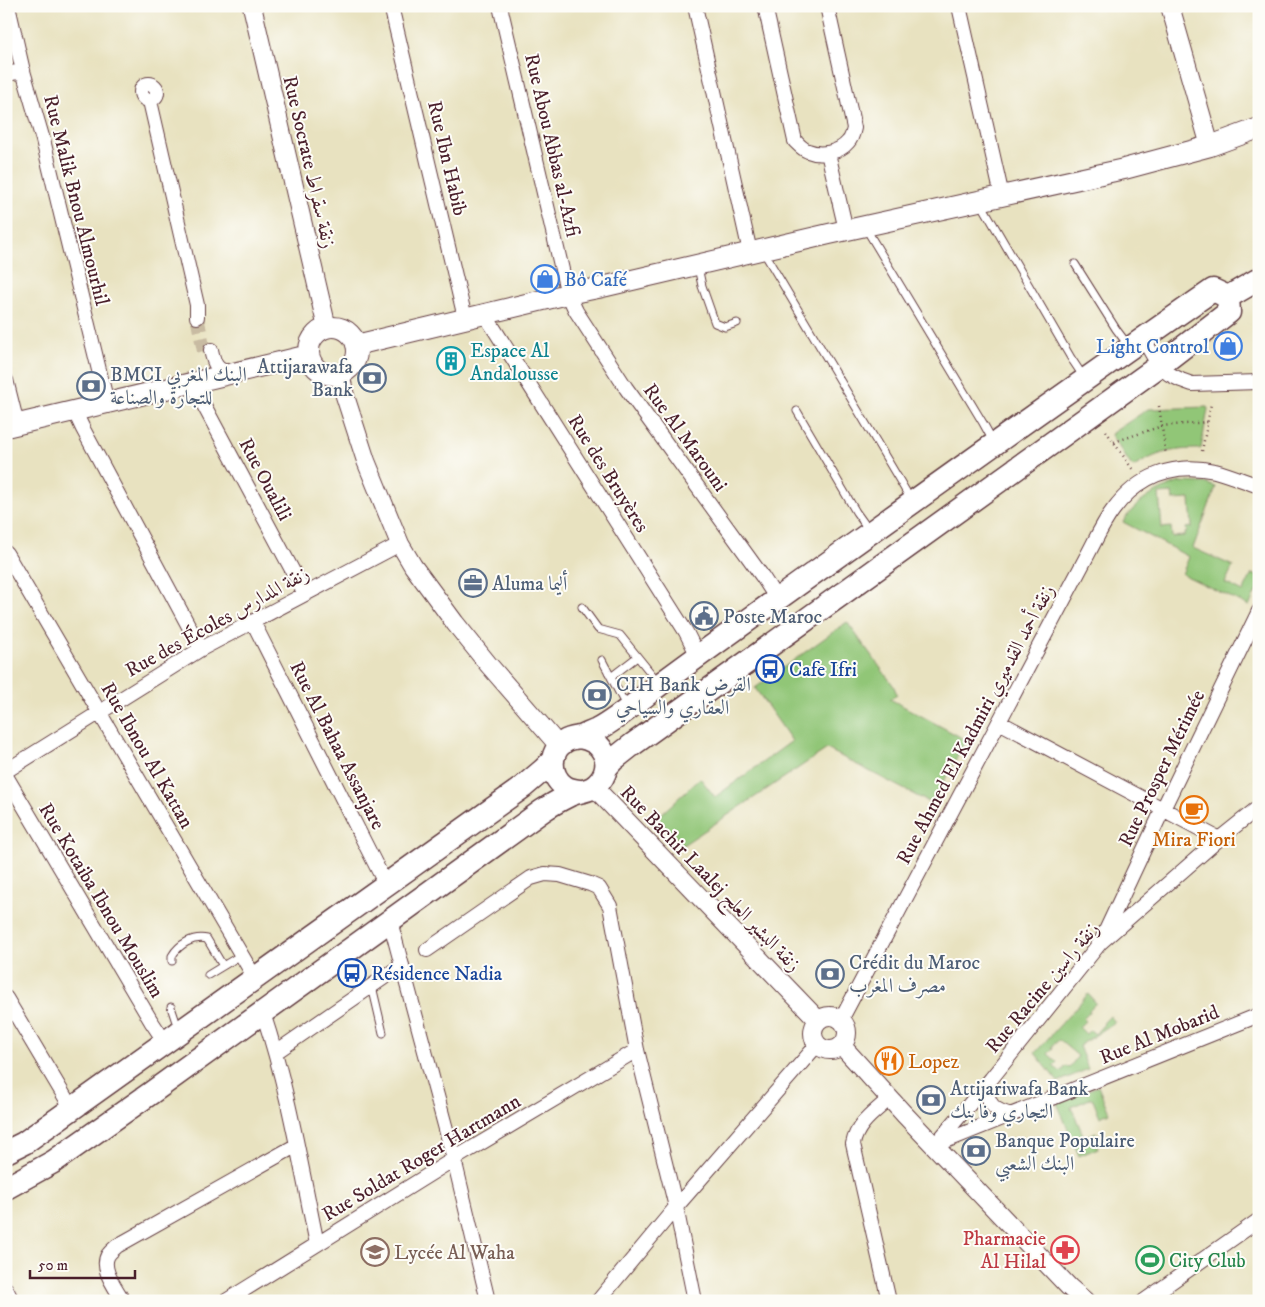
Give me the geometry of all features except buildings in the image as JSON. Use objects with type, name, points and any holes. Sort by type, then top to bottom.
[{"type":"main road","points":[[356,345],[855,228],[1124,169],[1210,146],[1259,128]]},
{"type":"main road","points":[[1228,296],[1259,278]]},
{"type":"main road","points":[[6,1160],[15,1148],[523,787],[564,748],[601,728],[698,656],[1085,379],[1213,290],[1228,296]]},
{"type":"main road","points":[[606,768],[632,745],[1159,366],[1229,312],[1228,296]]},
{"type":"main road","points":[[334,327],[345,330],[351,335],[356,345],[356,355],[353,362],[346,370],[340,373],[332,374],[320,371],[314,366],[309,355],[312,338],[320,330],[327,328],[334,327]]},
{"type":"main road","points":[[12,426],[309,355]]},
{"type":"main road","points":[[6,1203],[53,1162],[264,1013],[542,811],[555,802],[587,789],[600,782],[606,768],[604,753],[600,746],[587,738],[564,748],[552,767],[555,776],[565,787],[572,790],[587,789]]},
{"type":"main road","points":[[6,1188],[53,1162]]},
{"type":"street","name":"Rue Malik Bnou Almourhil","points":[[8,6],[23,71],[43,140],[107,403]]},
{"type":"street","name":"Rue Socrate زنقة سقراط","points":[[252,6],[327,328]]},
{"type":"street","name":"Rue Ibn Habib","points":[[391,6],[475,316]]},
{"type":"street","name":"Rue Abou Abbas al-Azfi","points":[[500,6],[568,294]]},
{"type":"street","points":[[695,6],[756,251]]},
{"type":"street","points":[[765,6],[795,141],[808,151],[828,153],[848,144],[854,128],[827,6]]},
{"type":"street","points":[[959,6],[1002,196]]},
{"type":"street","points":[[1170,6],[1210,146]]},
{"type":"street","points":[[6,74],[23,71]]},
{"type":"street","points":[[150,100],[199,312]]},
{"type":"street","points":[[828,153],[855,228]]},
{"type":"street","name":"Rue Al Marouni","points":[[568,294],[576,311],[626,388],[762,576],[777,600]]},
{"type":"street","name":"Rue des Bruyères","points":[[475,316],[504,346],[686,632],[698,656]]},
{"type":"street","points":[[1137,343],[1169,374],[1192,384],[1259,382]]},
{"type":"street","points":[[194,382],[201,376],[207,350],[222,371],[232,373]]},
{"type":"street","points":[[340,373],[366,461],[400,544],[413,566],[488,664],[564,748]]},
{"type":"street","points":[[6,380],[12,426]]},
{"type":"street","name":"Rue Oualili","points":[[194,382],[305,594]]},
{"type":"street","points":[[74,410],[82,429],[201,649]]},
{"type":"street","name":"Rue Ahmed El Kadmiri زنقة أحمد القدميري","points":[[841,1020],[1112,511],[1125,496],[1147,478],[1169,470],[1184,468],[1216,471],[1259,486]]},
{"type":"street","name":"Rue des Écoles زنقة المدارس","points":[[6,770],[201,649],[400,544]]},
{"type":"street","name":"Rue Ibnou Al Kattan","points":[[6,553],[255,978]]},
{"type":"street","name":"Rue Prosper Mérimée","points":[[1100,944],[1259,611]]},
{"type":"street","name":"Rue Al Bahaa Assanjare","points":[[254,622],[386,885]]},
{"type":"street","points":[[998,722],[1219,839]]},
{"type":"street","name":"Rue Kotaiba Ibnou Mouslim","points":[[6,776],[151,1022],[172,1037]]},
{"type":"street","name":"Rue Bachir Laalej زنقة البشير العلج","points":[[587,789],[818,1020]]},
{"type":"street","name":"Rue Racine زنقة راسين","points":[[935,1146],[1100,944],[1219,839],[1259,807]]},
{"type":"street","points":[[427,950],[530,878],[552,874],[599,888],[610,906],[638,1050],[676,1207],[695,1301]]},
{"type":"street","points":[[390,921],[454,1159],[488,1301]]},
{"type":"street","points":[[276,1052],[402,965]]},
{"type":"street","points":[[6,998],[72,1108]]},
{"type":"street","points":[[264,1013],[276,1052],[317,1244]]},
{"type":"street","name":"Rue Al Mobarid","points":[[935,1146],[1259,1015]]},
{"type":"street","points":[[826,1016],[832,1016],[841,1020],[847,1030],[842,1046],[832,1050],[822,1049],[814,1041],[812,1031],[814,1026],[818,1020],[826,1016]]},
{"type":"street","points":[[598,1301],[676,1207],[817,1045]]},
{"type":"street","points":[[842,1046],[935,1146],[1085,1301]]},
{"type":"street","name":"Rue Soldat Roger Hartmann","points":[[226,1301],[454,1159],[638,1050]]},
{"type":"street","points":[[986,1085],[990,1104],[1000,1112],[1012,1115]]},
{"type":"street","points":[[889,1301],[853,1144],[857,1130],[890,1098]]},
{"type":"street","points":[[123,1301],[108,1275],[106,1260],[109,1253],[117,1246],[297,1145]]},
{"type":"street","points":[[1144,1301],[1259,1220]]},
{"type":"street","points":[[6,1290],[12,1301]]},
{"type":"lane","points":[[980,201],[1066,350],[1085,379]]},
{"type":"lane","points":[[855,228],[984,423],[994,444]]},
{"type":"lane","points":[[756,251],[912,503]]},
{"type":"lane","points":[[698,264],[702,286],[715,323],[725,328],[737,323]]},
{"type":"lane","points":[[1075,264],[1116,329],[1137,343]]},
{"type":"lane","points":[[797,411],[856,512],[871,532]]},
{"type":"lane","points":[[582,607],[598,629],[620,635],[660,685]]},
{"type":"lane","points":[[611,677],[637,656]]},
{"type":"lane","points":[[602,660],[628,708]]},
{"type":"lane","points":[[172,961],[175,950],[192,939],[200,938],[207,939],[223,966]]},
{"type":"lane","points":[[208,976],[241,955]]},
{"type":"lane","points":[[372,986],[383,1034]]},
{"type":"lane","points":[[171,1007],[172,1037]]},
{"type":"path","points":[[1202,451],[1211,404]]},
{"type":"path","points":[[1159,406],[1166,455]]},
{"type":"path","points":[[1114,442],[1162,426],[1208,422]]},
{"type":"path","points":[[1106,431],[1133,470]]},
{"type":"path","points":[[627,798],[634,791]]},
{"type":"path","points":[[836,986],[840,988]]},
{"type":"green space","points":[[1207,407],[1200,449],[1166,452],[1134,467],[1111,435],[1148,409]]},
{"type":"green space","points":[[1180,482],[1205,483],[1216,487],[1193,548],[1233,566],[1225,583],[1243,592],[1252,574],[1259,577],[1259,586],[1249,606],[1182,574],[1189,557],[1123,522],[1141,502]],"holes":[[[1172,493],[1173,500],[1190,499],[1192,527],[1186,528],[1187,532],[1184,536],[1172,537],[1171,527],[1162,528],[1159,494]]]},
{"type":"green space","points":[[847,622],[893,685],[897,694],[890,699],[966,740],[932,804],[827,749],[683,845],[657,818],[700,778],[715,797],[792,741],[755,688]]},
{"type":"green space","points":[[1088,994],[1096,1003],[1089,1010],[1090,1012],[1083,1019],[1085,1021],[1079,1027],[1086,1034],[1090,1030],[1095,1034],[1110,1016],[1115,1022],[1079,1046],[1088,1069],[1058,1082],[1035,1053]],"holes":[[[1059,1040],[1078,1056],[1069,1068],[1066,1066],[1061,1072],[1053,1066],[1057,1062],[1048,1054],[1053,1048],[1052,1046]]]},
{"type":"green space","points":[[1098,1086],[1109,1113],[1100,1117],[1092,1098],[1071,1107],[1084,1137],[1096,1132],[1099,1138],[1095,1140],[1098,1148],[1079,1156],[1057,1103]]},
{"type":"tunnel","points":[[197,317],[204,351]]},
{"type":"place","name":"Bô Café","points":[[545,279]]},
{"type":"place","name":"Light Control","points":[[1228,346]]},
{"type":"place","name":"Espace Al Andalousse","points":[[451,361]]},
{"type":"place","name":"Attijarawafa Bank","points":[[372,378]]},
{"type":"place","name":"BMCI البنك المغربي للتجارة والصناعة","points":[[91,386]]},
{"type":"place","name":"Aluma أليما","points":[[473,583]]},
{"type":"place","name":"Poste Maroc","points":[[704,616]]},
{"type":"place","name":"Cafe Ifri","points":[[770,669]]},
{"type":"place","name":"CIH Bank القرض العقاري والسياحي","points":[[597,695]]},
{"type":"place","name":"Mira Fiori","points":[[1194,810]]},
{"type":"place","name":"Résidence Nadia","points":[[352,973]]},
{"type":"place","name":"Crédit du Maroc مصرف المغرب","points":[[830,974]]},
{"type":"place","name":"Lopez","points":[[889,1061]]},
{"type":"place","name":"Attijariwafa Bank التجاري وفا بنك","points":[[931,1100]]},
{"type":"place","name":"Banque Populaire البنك الشعبي","points":[[976,1151]]},
{"type":"place","name":"Pharmacie Al Hilal","points":[[1065,1250]]},
{"type":"place","name":"Lycée Al Waha","points":[[375,1252]]},
{"type":"place","name":"City Club","points":[[1150,1260]]}]
